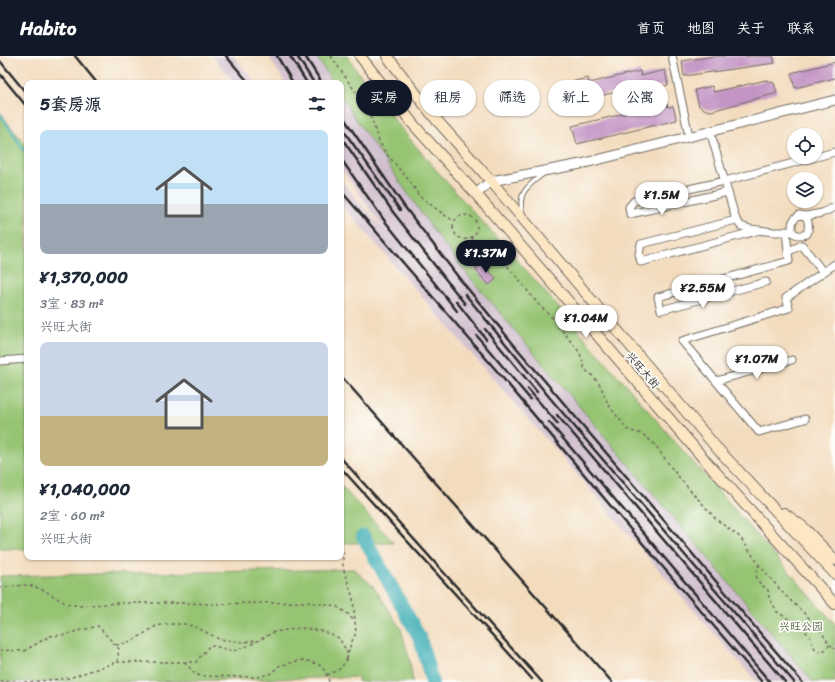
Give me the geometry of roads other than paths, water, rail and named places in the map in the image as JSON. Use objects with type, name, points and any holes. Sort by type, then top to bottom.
[{"type":"main road","name":"兴旺大街","points":[[360,56],[413,124],[476,194],[703,458],[835,604]]},
{"type":"main road","name":"兴旺大街","points":[[387,56],[434,117],[528,224],[715,446],[835,574]]},
{"type":"main road","points":[[769,504],[802,526],[835,560]]},
{"type":"street","points":[[672,56],[689,136]]},
{"type":"street","points":[[476,194],[491,181],[581,164],[835,100]]},
{"type":"street","points":[[710,131],[736,220],[741,226],[750,229],[789,232],[802,236],[807,234],[809,221],[806,216]]},
{"type":"street","points":[[728,192],[630,214],[629,207],[634,201],[725,181],[835,152]]},
{"type":"street","points":[[766,282],[661,310],[658,297],[790,261],[789,232],[794,219],[799,215],[806,216],[822,213],[835,207]]},
{"type":"street","points":[[736,220],[641,244],[639,254],[641,262],[760,230]]},
{"type":"street","points":[[789,251],[802,245],[822,272]]},
{"type":"street","points":[[805,419],[759,432],[682,341],[789,308],[786,298],[835,264]]},
{"type":"street","points":[[0,361],[24,359]]},
{"type":"street","points":[[716,381],[792,360]]},
{"type":"lane","points":[[528,224],[522,212],[521,201],[523,192],[529,185],[549,170]]},
{"type":"waterway","points":[[0,113],[24,150]]},
{"type":"waterway","points":[[363,536],[420,638],[432,682]]},
{"type":"railway","points":[[75,56],[95,80]]},
{"type":"railway","points":[[226,56],[246,80]]},
{"type":"railway","points":[[277,56],[291,80]]},
{"type":"railway","points":[[290,56],[305,80]]},
{"type":"railway","points":[[297,56],[312,80]]},
{"type":"railway","points":[[305,56],[320,80]]},
{"type":"railway","points":[[0,61],[24,90]]},
{"type":"railway","points":[[0,74],[24,103]]},
{"type":"railway","points":[[344,118],[404,206],[459,278],[520,352],[802,682]]},
{"type":"railway","points":[[344,131],[400,210]]},
{"type":"railway","points":[[344,141],[393,212],[465,304]]},
{"type":"railway","points":[[344,163],[384,220],[457,311]]},
{"type":"railway","points":[[344,194],[762,682]]},
{"type":"railway","points":[[465,294],[550,398],[794,682]]},
{"type":"railway","points":[[456,301],[486,339]]},
{"type":"railway","points":[[485,329],[537,392]]},
{"type":"railway","points":[[477,336],[530,399]]},
{"type":"railway","points":[[344,379],[612,682]]},
{"type":"railway","points":[[528,389],[558,424]]},
{"type":"railway","points":[[557,415],[785,682]]},
{"type":"railway","points":[[549,422],[770,682]]},
{"type":"railway","points":[[344,461],[542,682]]},
{"type":"railway","points":[[344,471],[532,679]]},
{"type":"park label","name":"兴旺公园","points":[[801,626]]}]
